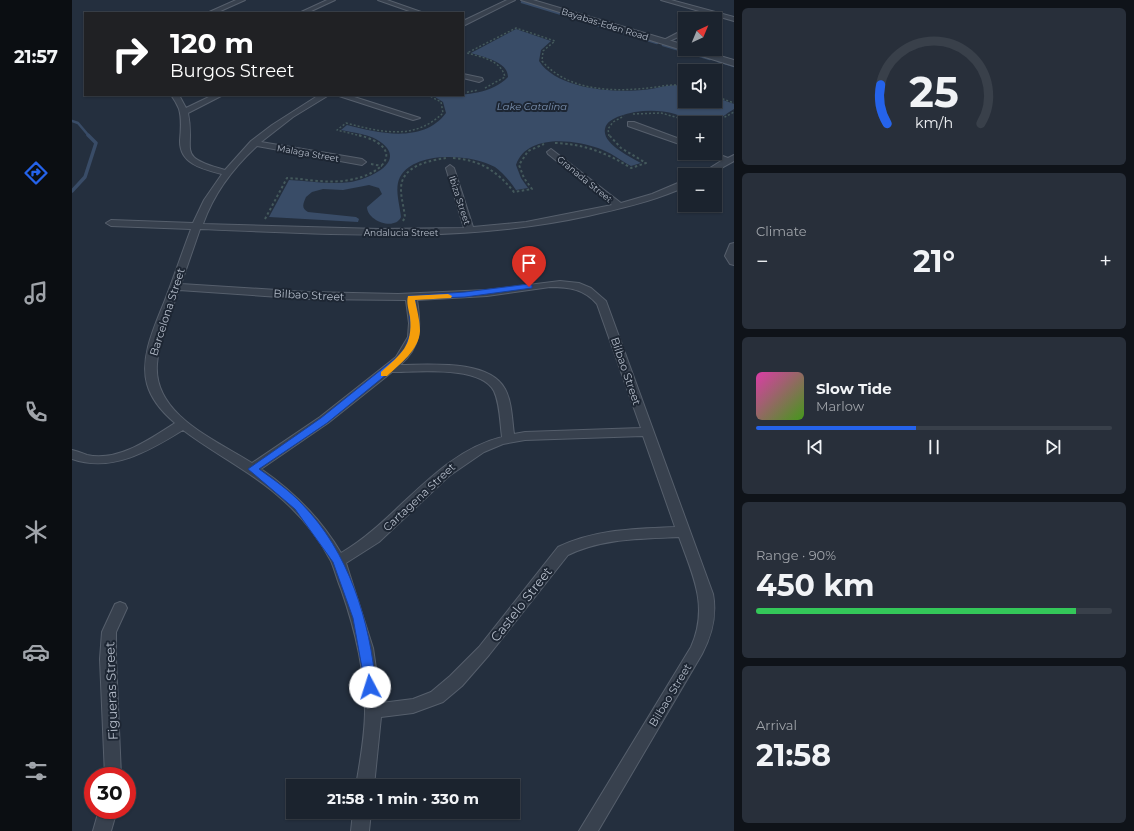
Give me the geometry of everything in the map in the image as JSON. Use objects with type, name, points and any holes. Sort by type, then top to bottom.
[{"type":"street","points":[[212,12],[242,0]]},
{"type":"street","points":[[304,12],[332,0]]},
{"type":"street","points":[[381,0],[418,12]]},
{"type":"street","points":[[464,24],[512,0]]},
{"type":"street","name":"Bayabas-Eden Road","points":[[525,0],[678,44]]},
{"type":"street","name":"Bayabas-Eden Road","points":[[536,0],[678,46]]},
{"type":"street","points":[[664,0],[707,12]]},
{"type":"street","points":[[397,12],[406,8]]},
{"type":"street","points":[[722,16],[734,19]]},
{"type":"street","points":[[666,41],[678,35]]},
{"type":"street","points":[[722,55],[734,59]]},
{"type":"street","name":"Bayabas-Eden Road","points":[[710,56],[734,63]]},
{"type":"street","points":[[464,76],[479,80]]},
{"type":"street","points":[[176,96],[184,112],[185,120],[183,147],[187,156],[193,162],[202,166],[226,173]]},
{"type":"street","points":[[184,112],[217,96]]},
{"type":"street","name":"Barcelona Street","points":[[323,96],[288,116],[254,143],[226,173],[208,200],[156,339],[150,375],[155,390],[168,408],[183,424],[277,486],[299,506],[338,561],[359,618],[368,662],[373,711],[366,779]]},
{"type":"street","points":[[343,96],[416,118]]},
{"type":"street","points":[[631,124],[678,141]]},
{"type":"street","name":"Malaga Street","points":[[254,143],[362,162]]},
{"type":"street","name":"Granada Street","points":[[551,152],[619,206]]},
{"type":"street","points":[[715,168],[731,159]]},
{"type":"street","name":"Ibiza Street","points":[[450,168],[470,232]]},
{"type":"street","name":"Andalucia Street","points":[[111,222],[378,233],[470,232],[547,223],[619,206],[678,185]]},
{"type":"street","points":[[734,247],[731,256],[734,261]]},
{"type":"street","name":"Bilbao Street","points":[[175,287],[292,294],[411,297],[494,292],[558,283],[580,287],[597,296],[602,303],[707,602],[708,622],[697,650],[588,831]]},
{"type":"street","points":[[252,469],[324,420],[391,368],[409,349],[414,340],[416,331],[411,297]]},
{"type":"street","points":[[391,368],[467,371],[483,375],[493,381],[499,389],[508,438]]},
{"type":"street","points":[[72,454],[80,458],[104,459],[124,455],[141,448],[183,424]]},
{"type":"street","name":"Cartagena Street","points":[[338,561],[360,549],[378,535],[451,466],[469,453],[489,444],[508,438],[542,435],[648,432]]},
{"type":"street","name":"Castelo Street","points":[[373,711],[419,703],[436,697],[456,682],[484,651],[563,551],[576,543],[597,537],[683,532]]},
{"type":"street","name":"Figueras Street","points":[[113,767],[108,659],[109,632],[120,608]]},
{"type":"street","points":[[102,831],[105,819]]},
{"type":"street","points":[[360,831],[361,819]]},
{"type":"path","points":[[464,93],[487,88],[505,76],[503,69],[496,63],[468,53],[516,28],[555,41],[543,51],[542,61],[551,71],[569,80],[594,87],[623,90],[651,88],[674,82],[678,83]]},
{"type":"path","points":[[722,98],[734,102]]},
{"type":"path","points":[[722,119],[734,112]]},
{"type":"water","name":"Lake Catalina","points":[[516,29],[551,41],[541,50],[539,61],[547,70],[559,78],[572,83],[602,90],[617,91],[643,90],[675,85],[678,86],[678,108],[722,108],[722,100],[734,104],[734,109],[722,117],[680,116],[668,112],[647,111],[633,112],[613,119],[609,122],[605,129],[605,135],[612,145],[624,154],[641,163],[631,166],[598,148],[576,142],[564,141],[540,144],[530,148],[521,155],[516,165],[521,178],[528,188],[516,190],[506,177],[495,167],[473,159],[444,157],[418,162],[407,168],[400,177],[397,192],[401,217],[398,221],[393,223],[388,224],[376,220],[368,212],[367,207],[382,194],[379,188],[369,185],[343,190],[323,189],[312,192],[306,197],[304,202],[303,206],[308,212],[356,217],[359,219],[358,222],[269,217],[289,180],[343,183],[358,180],[374,174],[382,169],[390,157],[389,150],[378,140],[357,133],[341,130],[347,125],[372,131],[400,134],[413,133],[425,129],[436,123],[446,113],[443,102],[434,96],[464,96],[472,94],[500,84],[508,77],[504,67],[488,58],[471,53]]},
{"type":"waterway","points":[[522,2],[657,43]]},
{"type":"waterway","points":[[663,45],[710,59]]},
{"type":"waterway","points":[[718,61],[734,66]]},
{"type":"waterway","points":[[72,121],[78,123],[89,136]]},
{"type":"waterway","points":[[72,191],[85,177],[96,143],[89,136]]},
{"type":"slow traffic","points":[[384,374],[409,349],[414,340],[416,331],[411,297],[448,296]]},
{"type":"route","points":[[370,687],[368,662],[359,618],[338,561],[299,506],[277,486],[252,469],[293,443],[324,420],[391,368],[400,359],[409,349],[414,340],[416,331],[411,297],[465,295],[529,287]]}]
